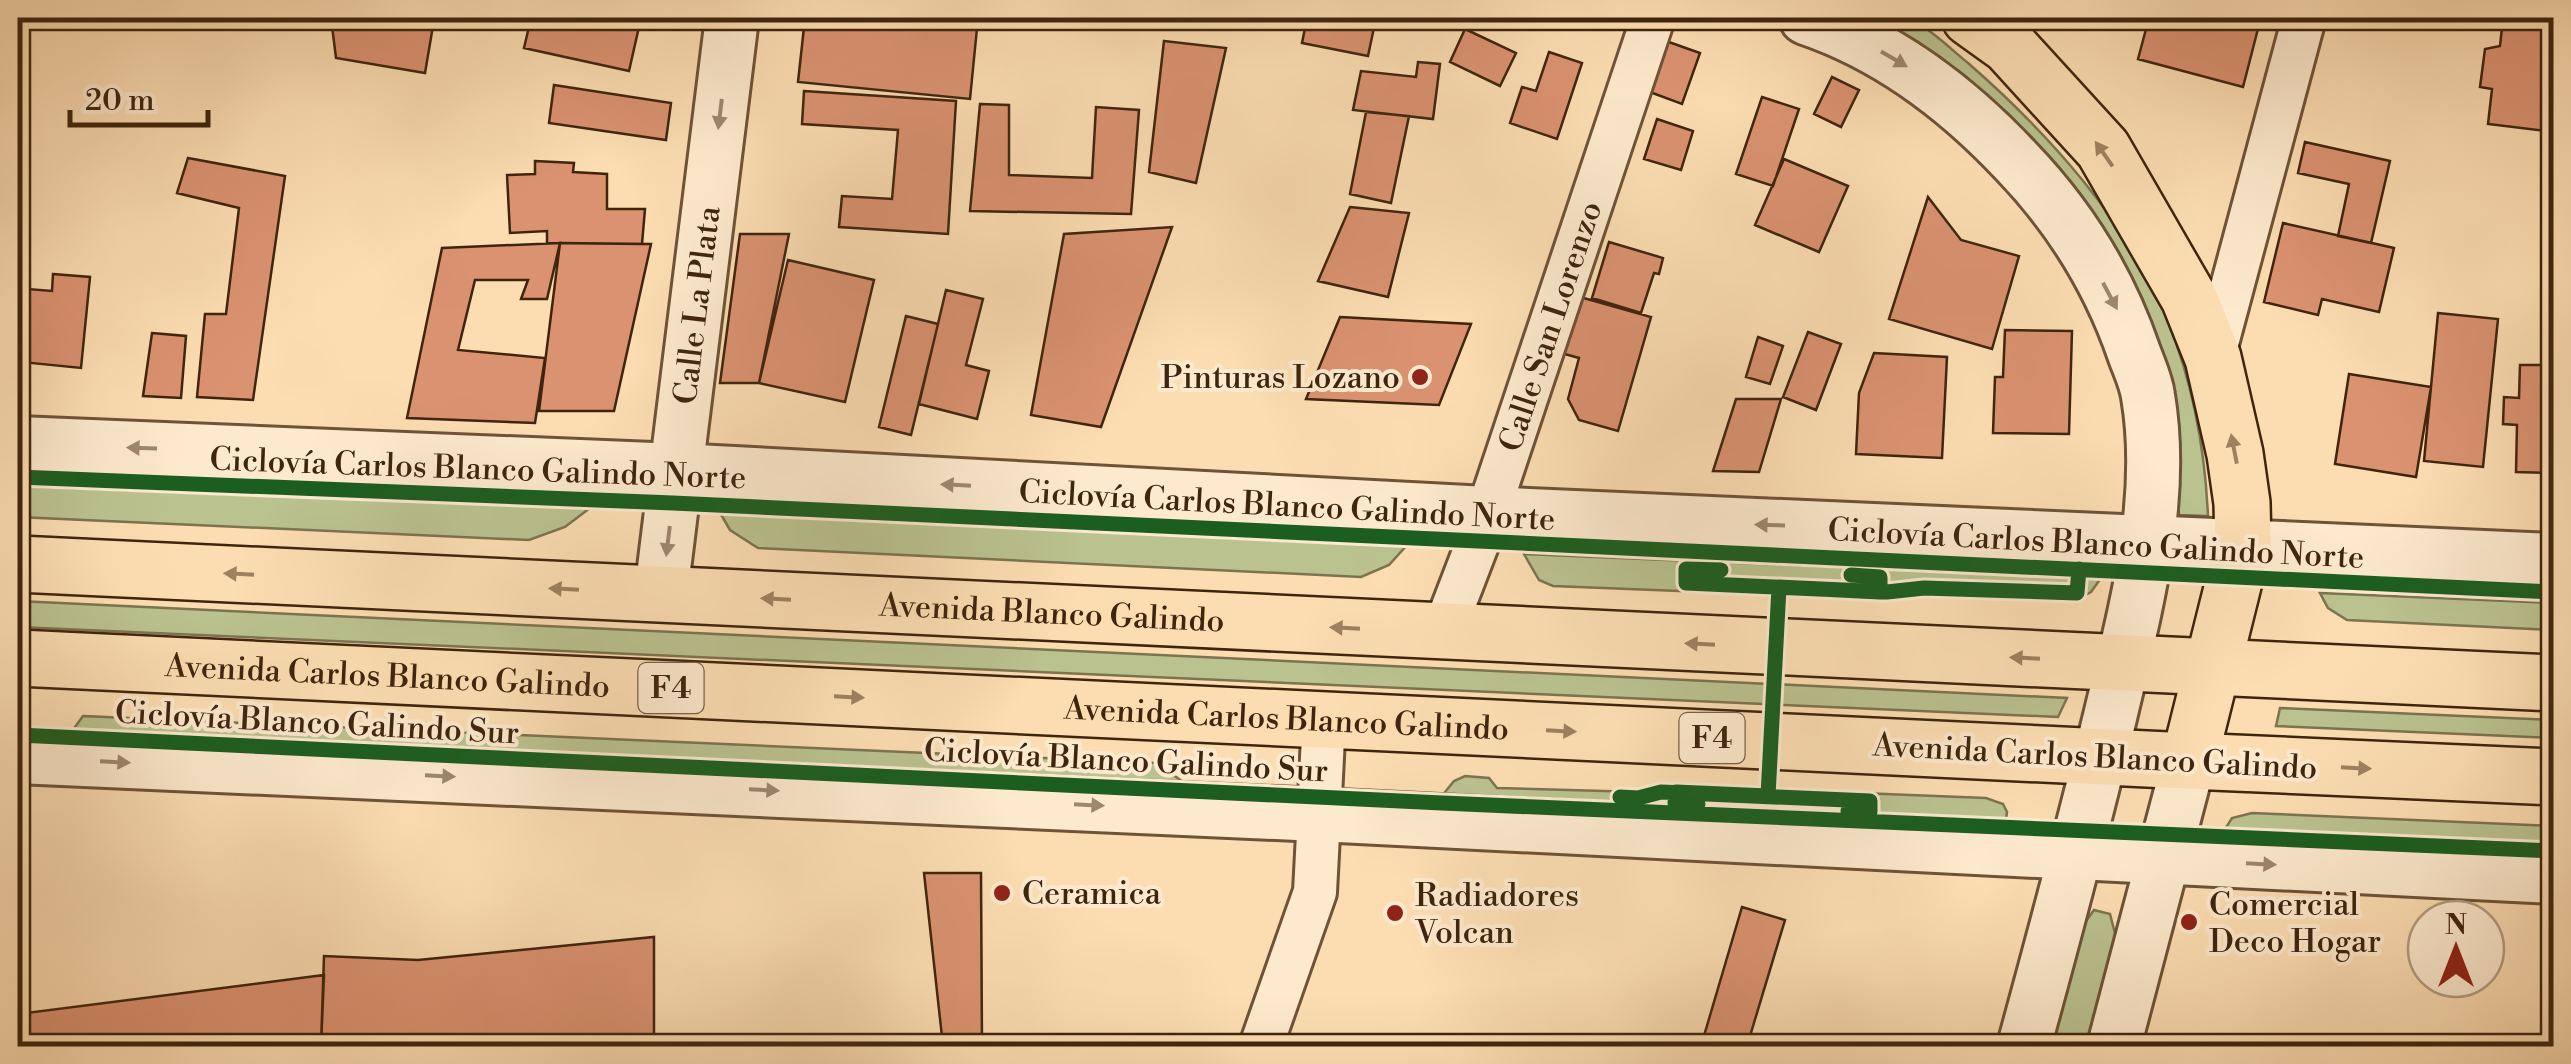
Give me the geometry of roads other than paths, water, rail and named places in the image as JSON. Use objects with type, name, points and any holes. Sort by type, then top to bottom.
[{"type":"main road","points":[[1970,18],[2009,46],[2103,150],[2190,298],[2214,358],[2235,454],[2242,503],[2242,546],[2189,760]]},
{"type":"main road","points":[[18,564],[661,593]]},
{"type":"main road","name":"Avenida Blanco Galindo","points":[[661,593],[1443,632]]},
{"type":"main road","points":[[1443,632],[2554,683]]},
{"type":"main road","name":"Avenida Carlos Blanco Galindo","points":[[18,658],[2554,777]]},
{"type":"street","name":"Calle La Plata","points":[[661,593],[732,18]]},
{"type":"street","name":"Calle San Lorenzo","points":[[1443,632],[1653,18]]},
{"type":"street","points":[[1806,18],[1834,27],[1900,61],[1940,89],[2040,186],[2083,244],[2122,319],[2148,394],[2151,480],[2144,573],[2024,1046]]},
{"type":"street","points":[[2214,358],[2304,18]]},
{"type":"street","points":[[18,443],[676,470],[1486,513],[2554,560]]},
{"type":"street","points":[[1260,1046],[1315,892],[1324,719]]},
{"type":"street","points":[[18,757],[1319,815],[2554,877]]},
{"type":"street","points":[[2114,1046],[2189,760]]},
{"type":"place","name":"Pinturas Lozano","points":[[1420,377]]},
{"type":"place","name":"Ceramica","points":[[1002,893]]},
{"type":"place","name":"Radiadores Volcan","points":[[1395,913]]},
{"type":"place","name":"Comercial Deco Hogar","points":[[2189,922]]}]
